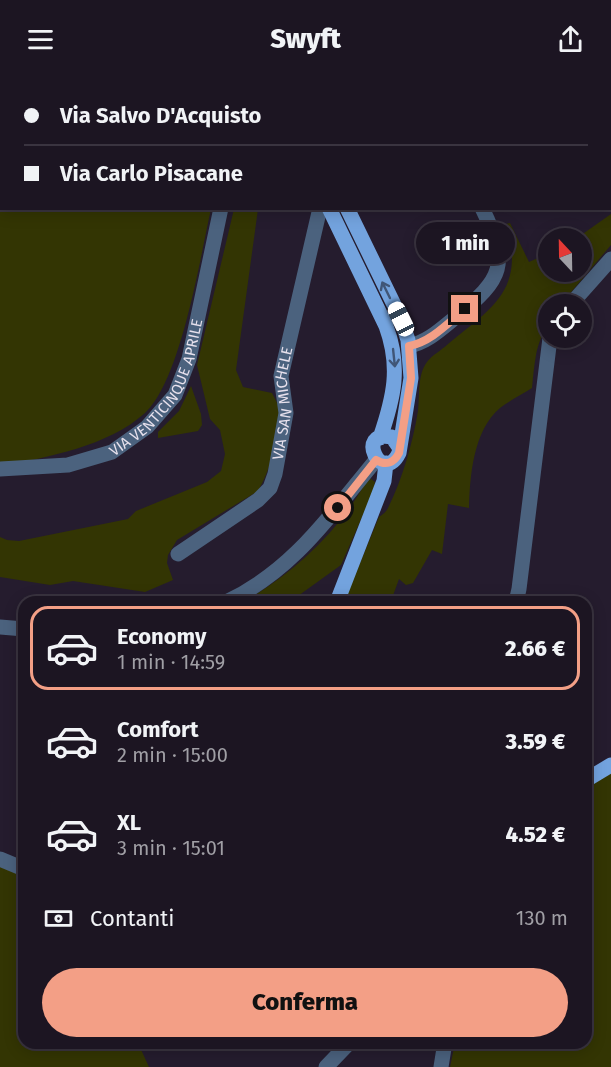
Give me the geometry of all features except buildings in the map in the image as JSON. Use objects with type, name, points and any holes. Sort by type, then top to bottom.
[{"type":"main road","points":[[330,210],[386,326],[392,344],[395,377],[391,406],[380,438],[372,448],[381,461],[384,481],[339,596]]},
{"type":"main road","points":[[348,210],[401,319],[409,346],[411,378],[397,458],[381,461]]},
{"type":"main road","points":[[380,438],[392,437],[399,447]]},
{"type":"main road","points":[[592,776],[611,765]]},
{"type":"street","name":"VIA VENTICINQUE APRILE","points":[[0,470],[68,465],[112,452],[147,427],[174,395],[189,359],[221,210]]},
{"type":"street","name":"VIA SAN MICHELE","points":[[177,554],[258,500],[270,488],[275,474],[286,414],[281,376],[320,210]]},
{"type":"street","points":[[409,346],[435,334],[480,297],[490,285],[497,272],[500,257],[492,228],[483,210]]},
{"type":"street","points":[[580,294],[611,259]]},
{"type":"street","points":[[517,596],[549,348]]},
{"type":"street","points":[[238,596],[276,571],[307,544],[381,461]]},
{"type":"street","points":[[0,627],[18,628]]},
{"type":"street","points":[[0,859],[18,866]]},
{"type":"street","points":[[326,1067],[343,1049]]},
{"type":"street","points":[[441,1067],[444,1049]]},
{"type":"shaded area","points":[[0,210],[211,210],[179,347],[158,397],[145,413],[130,425],[113,434],[77,449],[0,467]]},
{"type":"shaded area","points":[[234,210],[258,210],[236,370],[243,387],[272,393],[279,409],[278,431],[273,452],[258,491],[177,540],[168,555],[167,563],[173,580],[145,592],[73,581],[50,585],[0,577],[0,537],[19,541],[128,519],[136,511],[207,482],[221,471],[225,454],[220,430],[210,419],[197,365]]},
{"type":"shaded area","points":[[611,214],[611,245],[592,267],[591,228]]},
{"type":"shaded area","points":[[510,223],[529,262],[538,258],[538,282],[580,282],[569,294],[538,294],[538,348],[532,388],[500,408],[484,429],[472,468],[469,508],[448,504],[442,554],[432,550],[413,583],[406,585],[399,579],[393,596],[346,596],[379,517],[388,508],[402,473],[416,423],[420,379],[424,367],[432,357],[491,307],[508,281],[512,265],[506,224]]},
{"type":"shaded area","points":[[191,386],[201,414],[202,425],[198,431],[158,438],[158,432],[179,411]]},
{"type":"shaded area","points":[[371,479],[375,482],[373,492],[341,565],[298,596],[253,596],[297,565],[328,535],[366,482]]},
{"type":"shaded area","points":[[611,767],[611,1067],[450,1067],[454,1049],[592,1049],[592,785],[608,775]]},
{"type":"shaded area","points":[[0,863],[18,872],[18,1049],[141,1049],[149,1067],[0,1067]]},
{"type":"route","points":[[338,508],[376,460],[386,463],[397,458],[409,397],[411,378],[409,346],[435,334],[465,309]]}]
